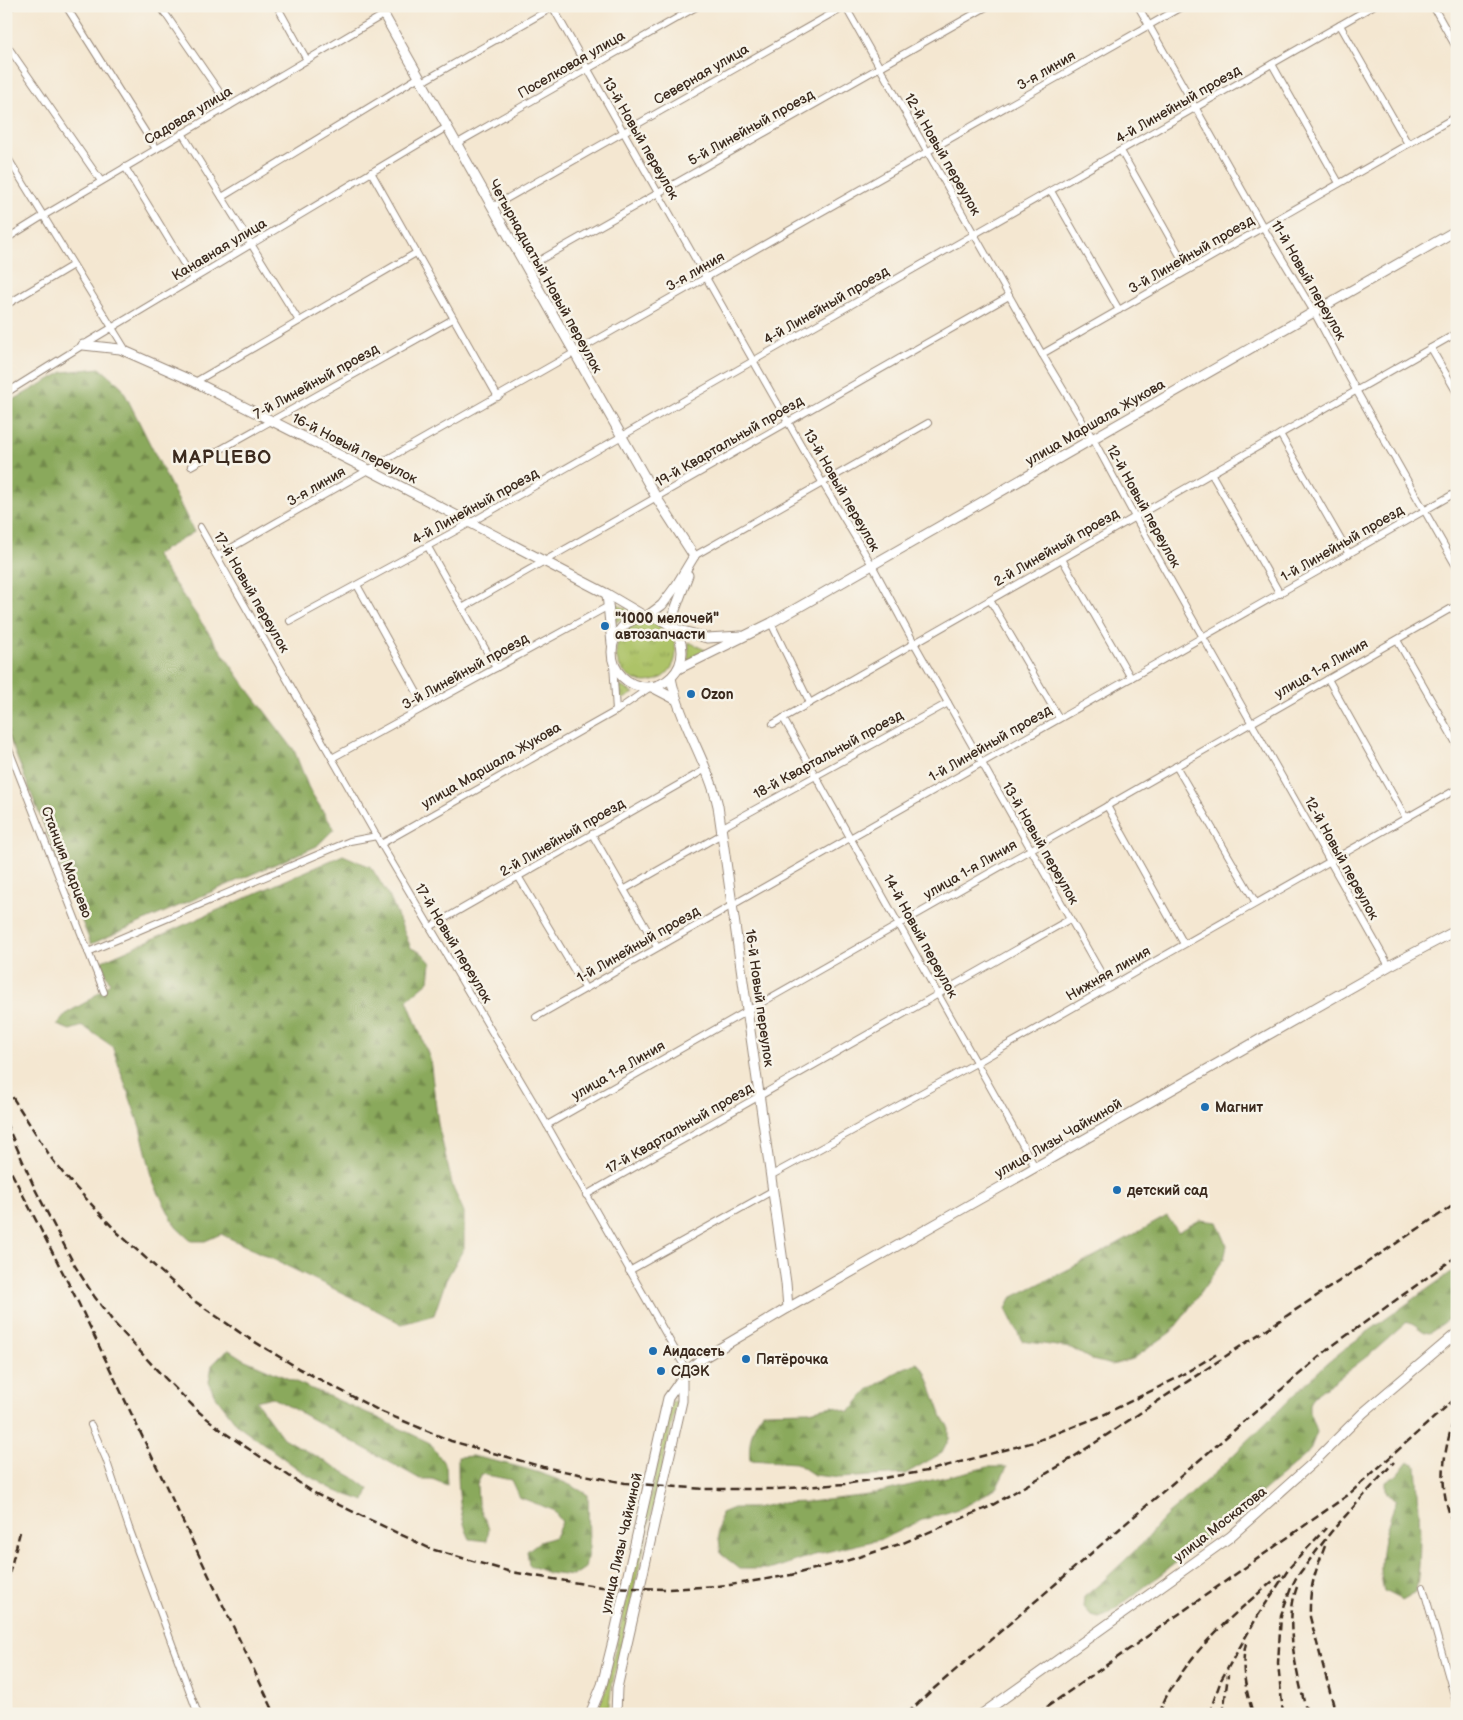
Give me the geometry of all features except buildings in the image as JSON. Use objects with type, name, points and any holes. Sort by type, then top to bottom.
[{"type":"main road","name":"Четырнадцатый Новый переулок","points":[[381,10],[574,354],[656,497],[694,556]]},
{"type":"main road","name":"улица Маршала Жукова","points":[[678,669],[770,623],[1457,230]]},
{"type":"main road","name":"16-й Новый переулок","points":[[82,345],[104,346],[127,352],[195,382],[544,561],[646,617]]},
{"type":"main road","points":[[646,617],[662,605],[694,556]]},
{"type":"main road","points":[[673,628],[675,610],[694,556]]},
{"type":"main road","points":[[607,594],[612,645]]},
{"type":"main road","points":[[646,617],[658,619],[673,628],[682,649],[678,669],[670,678],[662,684],[638,687],[629,683],[618,673],[613,664],[611,651],[616,634],[624,625],[634,619],[646,617]]},
{"type":"main road","name":"улица Маршала Жукова","points":[[673,628],[706,638],[746,636]]},
{"type":"main road","name":"16-й Новый переулок","points":[[670,678],[675,699],[713,785],[733,904],[788,1308]]},
{"type":"main road","points":[[650,687],[675,699]]},
{"type":"main road","name":"улица Лизы Чайкиной","points":[[590,1714],[602,1686],[668,1398],[688,1371],[710,1354],[788,1308],[1389,966],[1457,930]]},
{"type":"main road","name":"улица Москатова","points":[[982,1714],[1230,1537],[1310,1467],[1370,1407],[1457,1333]]},
{"type":"main road","name":"улица Лизы Чайкиной","points":[[616,1714],[617,1688],[682,1401],[682,1381]]},
{"type":"street","points":[[6,10],[12,6]]},
{"type":"street","points":[[66,6],[156,148]]},
{"type":"street","points":[[160,6],[229,106]]},
{"type":"street","points":[[278,6],[307,60]]},
{"type":"street","name":"Поселковая улица","points":[[456,144],[698,6]]},
{"type":"street","name":"12-й Новый переулок","points":[[845,6],[1042,354],[1093,439],[1135,517],[1389,966]]},
{"type":"street","name":"Северная улица","points":[[492,207],[845,6]]},
{"type":"street","name":"5-й Линейный проезд","points":[[526,268],[988,6]]},
{"type":"street","name":"11-й Новый переулок","points":[[1138,6],[1263,227],[1314,312],[1457,568]]},
{"type":"street","name":"3-я линия","points":[[217,556],[1184,6]]},
{"type":"street","name":"4-й Линейный проезд","points":[[290,621],[428,547],[622,437],[1373,6]]},
{"type":"street","points":[[1433,6],[1457,49]]},
{"type":"street","points":[[222,197],[420,80],[553,7]]},
{"type":"street","name":"13-й Новый переулок","points":[[553,7],[822,482],[872,565],[914,643],[1109,987]]},
{"type":"street","name":"Садовая улица","points":[[6,239],[156,148],[307,60],[381,10]]},
{"type":"street","points":[[1340,25],[1408,144]]},
{"type":"street","points":[[6,44],[101,181]]},
{"type":"street","points":[[1272,64],[1339,183]]},
{"type":"street","name":"3-й Линейный проезд","points":[[1042,354],[1457,116]]},
{"type":"street","name":"Канавная улица","points":[[6,393],[82,345],[446,127]]},
{"type":"street","points":[[182,133],[299,321]]},
{"type":"street","points":[[1120,151],[1188,270]]},
{"type":"street","points":[[6,155],[127,352]]},
{"type":"street","points":[[125,167],[193,279]]},
{"type":"street","points":[[371,172],[498,397]]},
{"type":"street","points":[[1051,190],[1119,310]]},
{"type":"street","points":[[195,382],[416,253]]},
{"type":"street","points":[[6,305],[73,265]]},
{"type":"street","name":"19-й Квартальный проезд","points":[[462,608],[1009,296]]},
{"type":"street","name":"7-й Линейный проезд","points":[[191,466],[453,319]]},
{"type":"street","name":"2-й Линейный проезд","points":[[773,724],[1457,333]]},
{"type":"street","points":[[1431,348],[1457,393]]},
{"type":"street","points":[[694,556],[928,423]]},
{"type":"street","points":[[1280,434],[1349,554]]},
{"type":"street","points":[[1211,473],[1280,594]]},
{"type":"street","name":"1-й Линейный проезд","points":[[536,1017],[1457,492]]},
{"type":"street","name":"17-й Новый переулок","points":[[200,527],[381,844],[547,1125],[688,1371]]},
{"type":"street","points":[[428,547],[496,668]]},
{"type":"street","points":[[1062,559],[1130,678]]},
{"type":"street","points":[[357,585],[425,707]]},
{"type":"street","points":[[990,600],[1059,718]]},
{"type":"street","name":"улица 1-я Линия","points":[[547,1125],[1457,605]]},
{"type":"street","name":"3-й Линейный проезд","points":[[332,758],[604,608],[609,611]]},
{"type":"street","points":[[770,623],[810,702]]},
{"type":"street","points":[[1397,640],[1457,745]]},
{"type":"street","points":[[613,664],[616,711]]},
{"type":"street","points":[[1328,679],[1406,818]]},
{"type":"street","name":"улица Маршала Жукова","points":[[381,844],[616,711],[650,687]]},
{"type":"street","name":"18-й Квартальный проезд","points":[[625,889],[815,776],[948,703]]},
{"type":"street","name":"14-й Новый переулок","points":[[783,718],[1035,1168]]},
{"type":"street","name":"Станция Марцево","points":[[6,742],[104,992]]},
{"type":"street","points":[[1176,766],[1256,904]]},
{"type":"street","name":"2-й Линейный проезд","points":[[430,927],[706,769]]},
{"type":"street","name":"Нижняя линия","points":[[770,1176],[976,1063],[1457,789]]},
{"type":"street","points":[[1107,806],[1184,944]]},
{"type":"street","points":[[592,834],[657,947]]},
{"type":"street","points":[[88,952],[350,841],[377,836]]},
{"type":"street","points":[[518,876],[585,988]]},
{"type":"street","name":"17-й Квартальный проезд","points":[[586,1195],[1070,919]]},
{"type":"street","points":[[629,1271],[772,1190]]},
{"type":"street","points":[[91,1425],[106,1459],[129,1528],[198,1714]]},
{"type":"street","points":[[1423,1587],[1457,1706]]},
{"type":"green space","points":[[100,368],[121,386],[194,532],[155,555],[241,680],[294,750],[309,789],[334,829],[317,846],[91,944],[6,730],[6,404],[63,372]]},
{"type":"green space","points":[[613,602],[632,612],[615,623]]},
{"type":"green space","points":[[640,622],[652,622],[663,627],[671,635],[676,646],[674,664],[663,677],[652,682],[640,682],[629,677],[621,669],[616,658],[616,646],[621,635],[629,627]]},
{"type":"green space","points":[[689,642],[707,651],[688,661]]},
{"type":"green space","points":[[620,686],[634,693],[620,701]]},
{"type":"green space","points":[[343,855],[371,867],[390,898],[411,948],[422,953],[431,963],[429,981],[407,1000],[430,1059],[438,1124],[453,1188],[464,1212],[464,1248],[446,1280],[434,1315],[402,1324],[221,1234],[205,1241],[191,1241],[176,1227],[154,1184],[140,1127],[112,1046],[83,1026],[70,1030],[57,1025],[67,1013],[88,1001],[110,983],[100,962]]},
{"type":"green space","points":[[1167,1216],[1178,1232],[1200,1220],[1217,1222],[1227,1245],[1224,1259],[1171,1332],[1133,1359],[1112,1365],[1092,1360],[1071,1348],[1022,1341],[1006,1309],[1011,1298],[1095,1256]]},
{"type":"green space","points":[[1457,1268],[1457,1313],[1430,1333],[1407,1322],[1374,1351],[1319,1392],[1310,1404],[1310,1412],[1317,1432],[1310,1450],[1305,1456],[1204,1541],[1109,1614],[1099,1618],[1092,1616],[1083,1606],[1084,1597],[1143,1543],[1166,1516],[1216,1472],[1325,1365],[1348,1346]]},
{"type":"green space","points":[[229,1350],[243,1359],[372,1415],[430,1443],[446,1466],[447,1485],[432,1479],[420,1479],[272,1397],[256,1401],[283,1438],[353,1477],[369,1489],[365,1501],[336,1491],[305,1474],[238,1425],[214,1394],[209,1382],[212,1365]]},
{"type":"green space","points":[[917,1363],[925,1371],[942,1417],[949,1428],[949,1439],[942,1453],[905,1474],[840,1478],[814,1475],[796,1463],[750,1460],[752,1434],[756,1422],[763,1412],[809,1411],[833,1406],[849,1412],[868,1390],[904,1368]]},
{"type":"green space","points":[[672,1401],[677,1402],[611,1690],[608,1714],[596,1714],[606,1689]]},
{"type":"green space","points":[[472,1456],[517,1466],[546,1475],[575,1487],[588,1495],[589,1547],[585,1568],[573,1576],[549,1573],[529,1565],[527,1551],[539,1542],[555,1537],[562,1522],[553,1510],[519,1497],[511,1480],[482,1474],[477,1485],[478,1503],[489,1529],[487,1541],[470,1539],[461,1510],[458,1457]]},
{"type":"green space","points":[[1408,1461],[1416,1465],[1420,1528],[1419,1560],[1416,1592],[1402,1600],[1384,1591],[1381,1556],[1389,1522],[1397,1500],[1386,1492],[1386,1482],[1397,1475]]},
{"type":"green space","points":[[988,1467],[1007,1467],[997,1487],[959,1509],[922,1520],[882,1539],[817,1554],[772,1569],[740,1569],[721,1554],[718,1531],[721,1513],[733,1508],[755,1508],[779,1503],[809,1502],[868,1495]]},
{"type":"railway","points":[[6,1087],[52,1159],[66,1177],[118,1233],[190,1298],[245,1336],[298,1368],[380,1411],[451,1441],[543,1467],[625,1483],[705,1489],[777,1489],[845,1484],[927,1471],[1034,1442],[1101,1416],[1175,1379],[1217,1354]]},
{"type":"railway","points":[[6,1123],[35,1189],[75,1266],[94,1296],[115,1324],[156,1369],[199,1412],[225,1433],[316,1494],[431,1549],[511,1572],[602,1587],[667,1589],[702,1587],[730,1585],[791,1575],[846,1561],[903,1543],[989,1507],[1063,1464],[1457,1203]]},
{"type":"railway","points":[[6,1162],[78,1302],[275,1714]]},
{"type":"railway","points":[[907,1714],[930,1692],[1332,1346],[1457,1256]]},
{"type":"railway","points":[[1037,1714],[1348,1495],[1457,1397]]},
{"type":"railway","points":[[1457,1410],[1444,1463],[1446,1500],[1457,1536]]},
{"type":"railway","points":[[1283,1714],[1278,1663],[1281,1615],[1291,1588],[1296,1578],[1331,1532],[1394,1462]]},
{"type":"railway","points":[[1209,1714],[1221,1680],[1257,1617],[1290,1567],[1326,1528]]},
{"type":"railway","points":[[6,1586],[20,1532]]},
{"type":"railway","points":[[1325,1546],[1313,1580],[1310,1617],[1336,1714]]},
{"type":"railway","points":[[1160,1714],[1169,1692],[1199,1650],[1225,1623],[1281,1574]]},
{"type":"railway","points":[[1297,1587],[1291,1617],[1293,1650],[1307,1714]]},
{"type":"railway","points":[[1246,1643],[1244,1670],[1253,1714]]},
{"type":"railway","points":[[1223,1714],[1228,1675]]},
{"type":"place","name":"\"1000 мелочей\" автозапчасти","points":[[605,626]]},
{"type":"place","name":"Ozon","points":[[691,694]]},
{"type":"place","name":"Магнит","points":[[1205,1107]]},
{"type":"place","name":"детский сад","points":[[1117,1190]]},
{"type":"place","name":"Аидасеть","points":[[653,1351]]},
{"type":"place","name":"Пятёрочка","points":[[746,1359]]},
{"type":"place","name":"СДЭК","points":[[661,1371]]},
{"type":"district","name":"МАРЦЕВО","points":[[222,456]]}]
